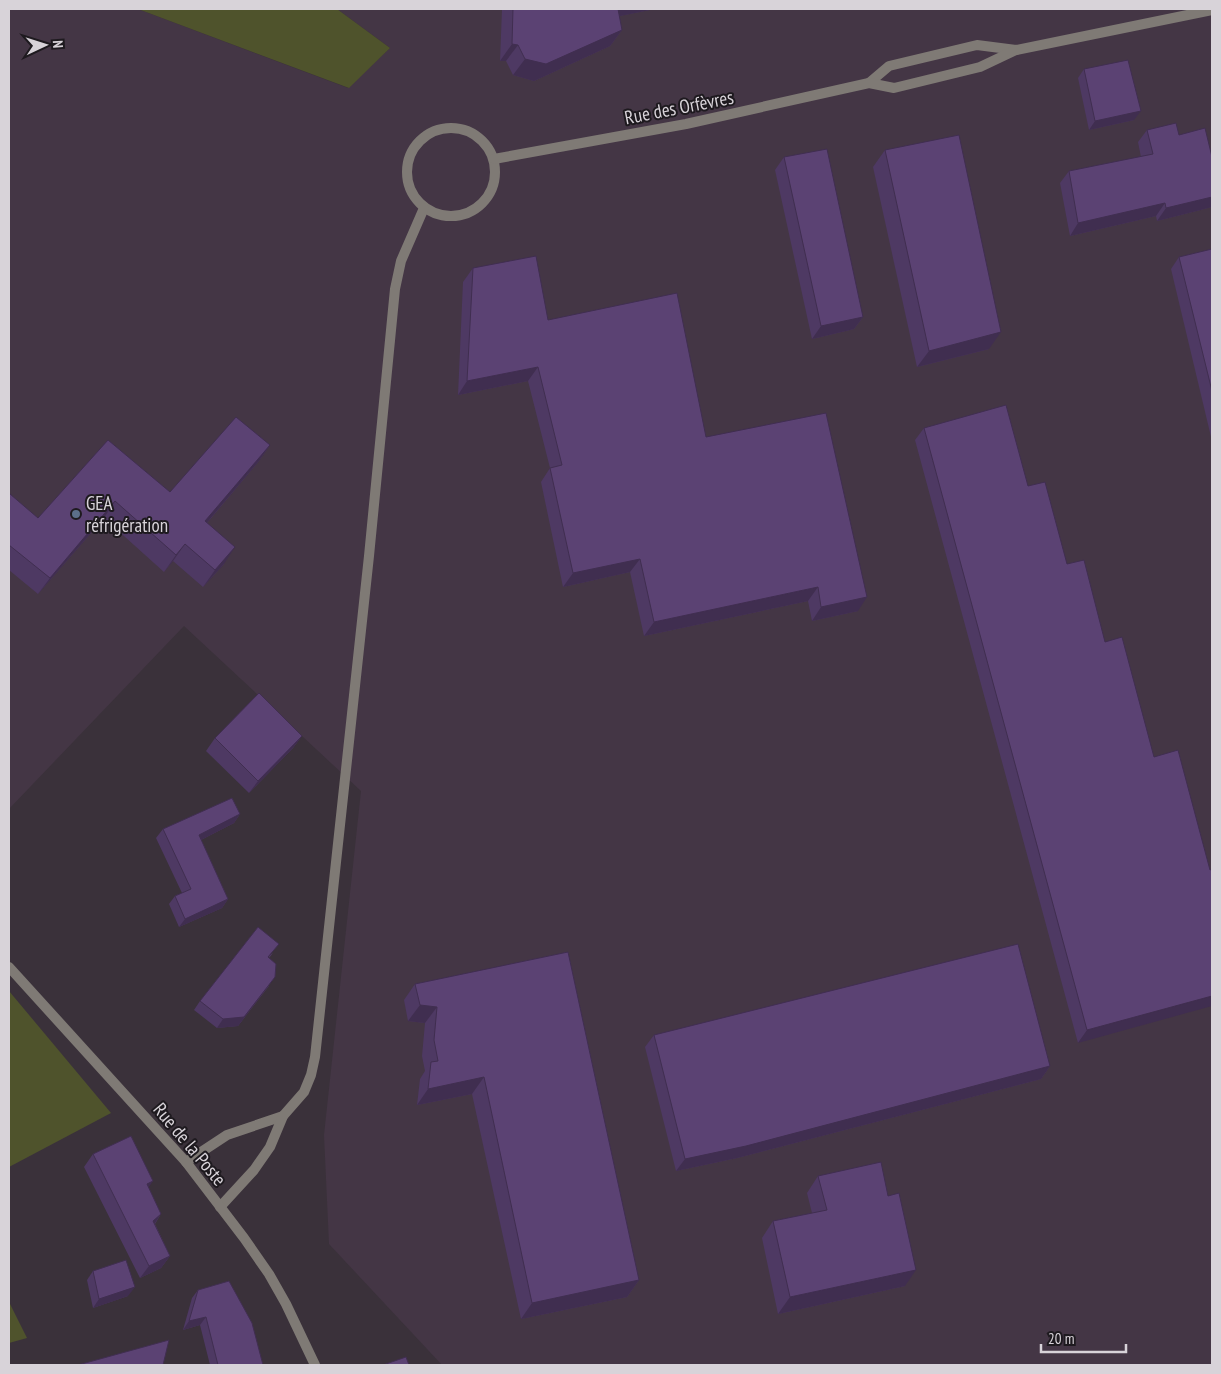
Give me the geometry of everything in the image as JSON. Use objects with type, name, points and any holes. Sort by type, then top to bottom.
[{"type":"street","name":"Rue des Orfèvres","points":[[494,159],[686,124],[869,83],[894,88],[980,67],[1016,50],[1212,10]]},
{"type":"street","name":"Rue des Orfèvres","points":[[869,83],[889,66],[978,45],[1016,50]]},
{"type":"street","points":[[452,127],[466,130],[478,136],[488,147],[494,159],[496,173],[493,187],[487,199],[476,209],[464,215],[450,217],[424,208],[408,185],[406,171],[409,157],[416,144],[426,135],[439,129],[452,127]]},
{"type":"street","points":[[220,1207],[254,1170],[270,1147],[283,1116],[304,1092],[311,1075],[315,1057],[370,546],[395,289],[401,262],[424,208]]},
{"type":"street","name":"Rue de la Poste","points":[[9,967],[186,1162],[244,1238],[273,1281],[315,1365]]},
{"type":"street","points":[[186,1162],[227,1134],[283,1116]]},
{"type":"shaded area","points":[[9,9],[138,9],[348,88],[390,48],[337,9],[1212,9],[1212,1365],[442,1365],[329,1244],[324,1135],[361,791],[184,626],[9,809]]},
{"type":"green space","points":[[138,9],[337,9],[390,48],[349,88]]},
{"type":"green space","points":[[9,991],[111,1113],[9,1167]]},
{"type":"green space","points":[[9,1302],[27,1338],[9,1343]]},
{"type":"building","points":[[513,9],[618,9],[622,30],[546,64],[525,59],[518,45],[512,44]]},
{"type":"building","points":[[1128,60],[1141,111],[1095,121],[1084,69]]},
{"type":"building","points":[[1176,123],[1179,135],[1205,128],[1212,157],[1212,197],[1166,208],[1165,203],[1078,223],[1069,171],[1153,154],[1147,130]]},
{"type":"building","points":[[959,135],[1001,332],[929,351],[885,150]]},
{"type":"building","points":[[827,149],[863,317],[821,326],[784,157]]},
{"type":"building","points":[[1212,249],[1212,391],[1179,257]]},
{"type":"building","points":[[536,256],[548,320],[677,293],[706,437],[826,413],[867,597],[821,607],[818,587],[654,622],[640,559],[573,573],[550,468],[562,465],[538,367],[467,381],[473,268]]},
{"type":"building","points":[[1006,405],[1028,486],[1045,482],[1067,564],[1084,560],[1105,642],[1122,637],[1154,757],[1178,750],[1210,870],[1212,869],[1212,996],[1087,1030],[924,428]]},
{"type":"building","name":"GEA réfrigération","points":[[236,417],[270,445],[205,521],[235,547],[215,570],[185,544],[176,555],[115,501],[50,578],[9,545],[10,494],[38,518],[108,440],[170,492]]},
{"type":"building","points":[[259,693],[302,736],[258,781],[215,738]]},
{"type":"building","points":[[232,798],[240,814],[199,835],[228,899],[185,919],[175,896],[191,889],[163,829]]},
{"type":"building","points":[[258,927],[279,944],[268,957],[276,964],[275,977],[244,1017],[223,1019],[200,1001]]},
{"type":"building","points":[[1018,944],[1050,1066],[746,1146],[685,1159],[654,1035]]},
{"type":"building","points":[[568,952],[639,1280],[532,1303],[484,1077],[428,1089],[431,1062],[438,1061],[434,1040],[437,1007],[420,1005],[415,984]]},
{"type":"building","points":[[131,1136],[153,1181],[147,1184],[161,1214],[153,1221],[170,1256],[149,1266],[93,1154]]},
{"type":"building","points":[[881,1162],[888,1196],[899,1193],[916,1270],[790,1297],[773,1221],[827,1210],[818,1176]]},
{"type":"building","points":[[126,1260],[135,1287],[99,1299],[93,1271]]},
{"type":"building","points":[[229,1281],[252,1323],[263,1365],[218,1365],[206,1317],[189,1321],[198,1290]]},
{"type":"building","points":[[169,1340],[163,1365],[78,1365]]},
{"type":"building","points":[[406,1357],[409,1365],[383,1365]]},
{"type":"place","name":"GEA réfrigération","points":[[76,514]]}]
